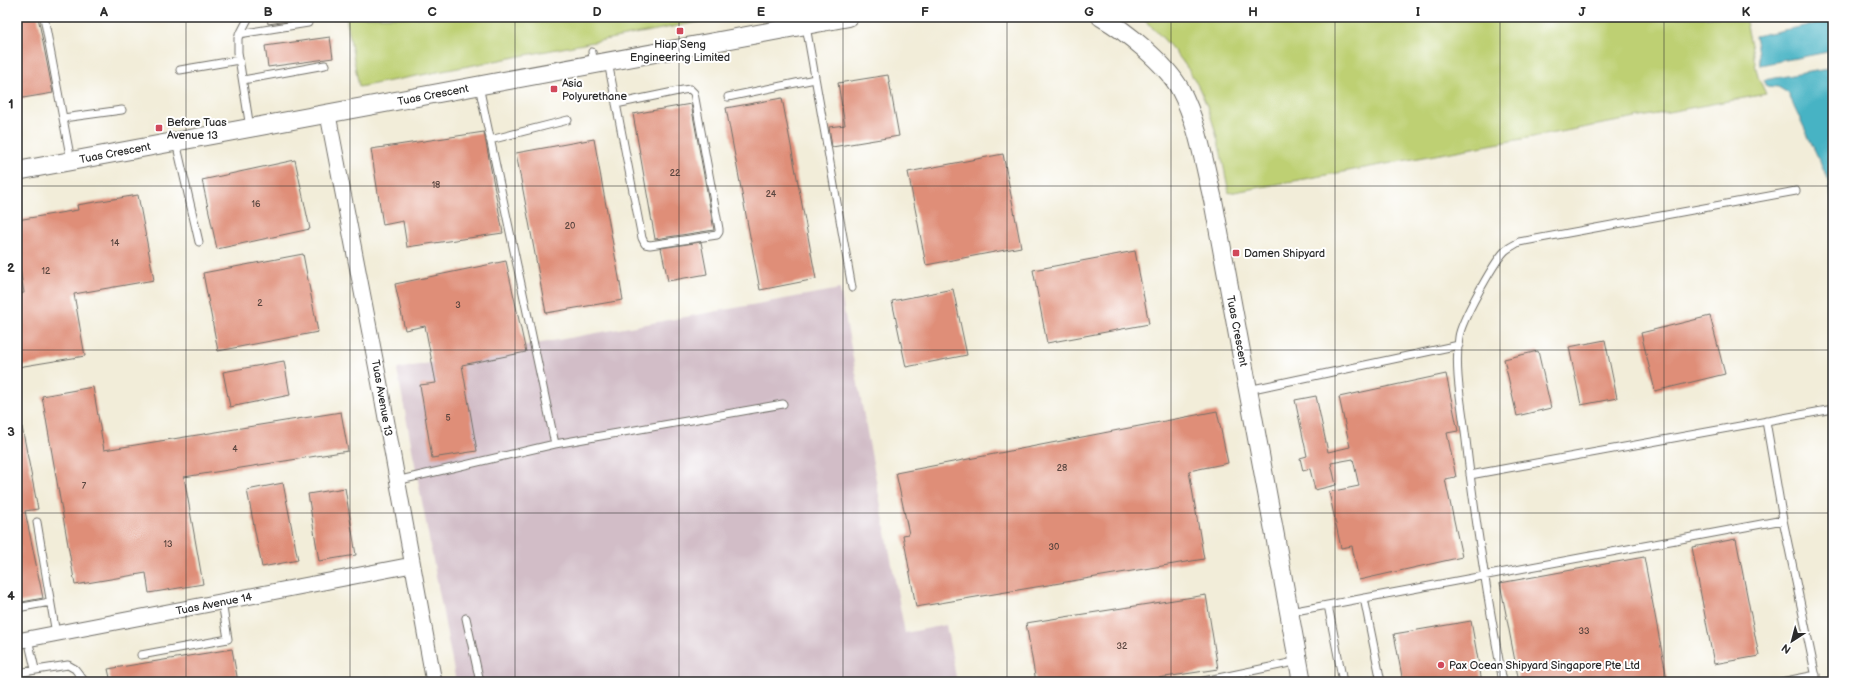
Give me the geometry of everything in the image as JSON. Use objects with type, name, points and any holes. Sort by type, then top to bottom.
[{"type":"street","name":"Tuas Crescent","points":[[17,172],[479,86],[598,60],[850,17]]},
{"type":"street","name":"Tuas Crescent","points":[[1101,17],[1118,27],[1162,65],[1180,88],[1195,124],[1213,200],[1302,682]]},
{"type":"street","name":"Tuas Avenue 13","points":[[328,115],[380,385],[396,481],[434,682]]},
{"type":"street","name":"Tuas Avenue 14","points":[[22,640],[412,565]]},
{"type":"lane","points":[[44,17],[71,161]]},
{"type":"lane","points":[[249,17],[238,38],[250,128]]},
{"type":"lane","points":[[239,34],[308,23]]},
{"type":"lane","points":[[806,25],[852,288]]},
{"type":"lane","points":[[180,70],[240,60]]},
{"type":"lane","points":[[598,60],[616,104],[642,238],[645,244],[650,245],[717,235],[719,228],[694,93],[690,89],[616,104]]},
{"type":"lane","points":[[243,80],[325,65]]},
{"type":"lane","points":[[728,96],[815,79]]},
{"type":"lane","points":[[479,86],[554,444]]},
{"type":"lane","points":[[63,118],[122,110]]},
{"type":"lane","points":[[490,140],[568,120]]},
{"type":"lane","points":[[176,142],[199,242]]},
{"type":"lane","points":[[1503,682],[1483,575],[1457,365],[1459,336],[1467,314],[1491,272],[1504,251],[1519,242],[1796,191]]},
{"type":"lane","points":[[1248,390],[1459,345]]},
{"type":"lane","points":[[396,481],[554,444],[783,404]]},
{"type":"lane","points":[[1470,475],[1833,409]]},
{"type":"lane","points":[[1766,421],[1783,520],[1816,679],[1781,682]]},
{"type":"lane","points":[[1290,612],[1783,520]]},
{"type":"lane","points":[[37,522],[56,634]]},
{"type":"lane","points":[[1364,598],[1381,682]]},
{"type":"lane","points":[[17,608],[50,602]]},
{"type":"lane","points":[[141,655],[228,639],[222,602]]},
{"type":"lane","points":[[1328,605],[1343,682]]},
{"type":"lane","points":[[466,618],[480,682]]},
{"type":"lane","points":[[22,640],[35,670]]},
{"type":"lane","points":[[1199,682],[1299,661]]},
{"type":"lane","points":[[17,673],[68,666],[75,669],[85,682]]},
{"type":"shaded area","points":[[840,289],[905,633],[946,625],[957,682],[456,682],[397,369]]},
{"type":"green space","points":[[346,17],[724,17],[359,87]]},
{"type":"green space","points":[[1141,17],[1745,17],[1758,77],[1766,94],[1229,193],[1214,128],[1206,102],[1195,80],[1182,60],[1158,33]]},
{"type":"water","points":[[1833,20],[1833,51],[1760,65],[1755,36]]},
{"type":"water","points":[[1833,68],[1833,210],[1829,181],[1788,93],[1778,87],[1767,86],[1764,80]]},
{"type":"building","points":[[17,17],[38,17],[53,93],[17,99]]},
{"type":"building","points":[[267,17],[300,17],[300,19],[268,24]]},
{"type":"building","points":[[330,37],[333,58],[268,67],[265,46]]},
{"type":"building","points":[[888,75],[899,136],[832,147],[829,127],[845,125],[838,83]]},
{"type":"building","points":[[782,98],[816,279],[760,290],[726,108]]},
{"type":"building","points":[[691,104],[714,230],[655,239],[633,114]]},
{"type":"building","points":[[484,132],[503,233],[407,247],[403,221],[383,225],[371,149]]},
{"type":"building","points":[[594,139],[623,300],[546,313],[516,153]]},
{"type":"building","points":[[1003,154],[1021,247],[926,265],[908,172]]},
{"type":"building","points":[[295,160],[310,229],[217,249],[202,180]]},
{"type":"building","points":[[138,195],[154,280],[74,294],[85,356],[18,367],[17,294],[24,293],[17,250],[17,220],[78,210],[77,205]]},
{"type":"building","points":[[701,242],[707,274],[668,281],[661,248]]},
{"type":"building","points":[[1135,251],[1149,324],[1047,343],[1033,270]]},
{"type":"building","points":[[303,254],[318,332],[218,351],[203,273]]},
{"type":"building","points":[[506,261],[526,352],[462,365],[477,451],[432,458],[420,385],[436,383],[425,326],[405,330],[395,284]]},
{"type":"building","points":[[953,289],[967,355],[906,367],[892,301]]},
{"type":"building","points":[[1710,316],[1725,374],[1655,391],[1641,333]]},
{"type":"building","points":[[1605,340],[1617,398],[1581,405],[1569,347]]},
{"type":"building","points":[[1538,351],[1551,408],[1517,416],[1504,359]]},
{"type":"building","points":[[284,361],[290,395],[230,407],[223,372]]},
{"type":"building","points":[[1446,374],[1458,431],[1447,433],[1456,477],[1445,479],[1462,557],[1359,580],[1352,546],[1341,548],[1329,492],[1359,486],[1353,459],[1331,463],[1336,485],[1315,490],[1310,469],[1303,471],[1300,458],[1307,456],[1295,400],[1316,396],[1328,452],[1350,447],[1339,397]]},
{"type":"building","points":[[93,387],[104,450],[341,412],[348,451],[184,477],[203,584],[149,593],[146,573],[75,585],[42,396]]},
{"type":"building","points":[[1217,411],[1228,463],[1189,471],[1204,559],[916,607],[903,535],[909,534],[896,473]]},
{"type":"building","points":[[17,427],[22,427],[38,509],[25,511],[43,598],[17,603]]},
{"type":"building","points":[[283,483],[298,560],[262,567],[247,490]]},
{"type":"building","points":[[345,488],[356,555],[319,561],[308,494]]},
{"type":"building","points":[[1736,539],[1759,656],[1714,664],[1692,547]]},
{"type":"building","points":[[1644,557],[1667,679],[1653,682],[1519,682],[1500,583]]},
{"type":"building","points":[[1206,595],[1218,669],[1132,682],[1036,682],[1026,623]]},
{"type":"building","points":[[1471,621],[1482,682],[1403,682],[1394,634]]},
{"type":"building","points":[[232,649],[238,682],[111,682],[108,669]]},
{"type":"place","name":"Hiap Seng Engineering Limited","points":[[680,31]]},
{"type":"place","name":"Asia Polyurethane","points":[[554,89]]},
{"type":"place","name":"Before Tuas Avenue 13","points":[[159,128]]},
{"type":"place","name":"Damen Shipyard","points":[[1236,253]]},
{"type":"place","name":"Pax Ocean Shipyard Singapore Pte Ltd","points":[[1441,665]]}]
